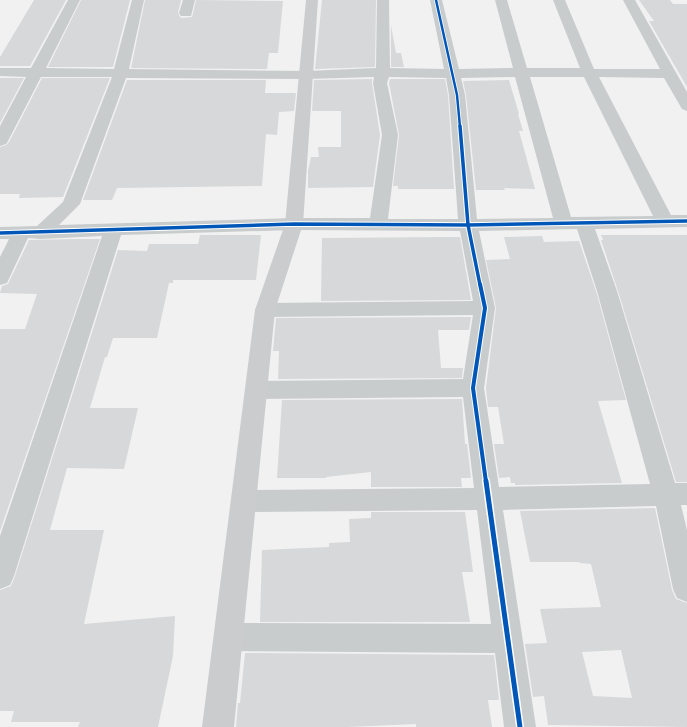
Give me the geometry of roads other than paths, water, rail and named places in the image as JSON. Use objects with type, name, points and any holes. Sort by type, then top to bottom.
[{"type":"main road","points":[[218,727],[265,310],[294,224],[312,0]]},
{"type":"street","points":[[0,141],[74,0]]},
{"type":"street","points":[[0,278],[30,233],[70,204],[121,73],[130,26],[138,0]]},
{"type":"street","points":[[378,224],[390,134],[380,83],[383,72],[383,0]]},
{"type":"street","points":[[436,0],[454,74],[468,225],[485,308],[473,388],[520,727]]},
{"type":"street","points":[[501,0],[521,72],[574,222],[607,292],[676,494],[687,590]]},
{"type":"street","points":[[558,0],[588,73],[664,220]]},
{"type":"street","points":[[629,0],[676,79],[687,106]]},
{"type":"street","points":[[0,72],[307,75],[383,72],[454,74],[521,72],[588,73],[676,79]]},
{"type":"street","points":[[0,233],[294,224],[468,225],[687,220]]},
{"type":"street","points":[[0,576],[114,229]]},
{"type":"street","points":[[265,310],[485,308]]},
{"type":"street","points":[[256,390],[473,388]]},
{"type":"street","points":[[244,501],[488,499],[676,494]]},
{"type":"street","points":[[228,637],[508,639]]}]
